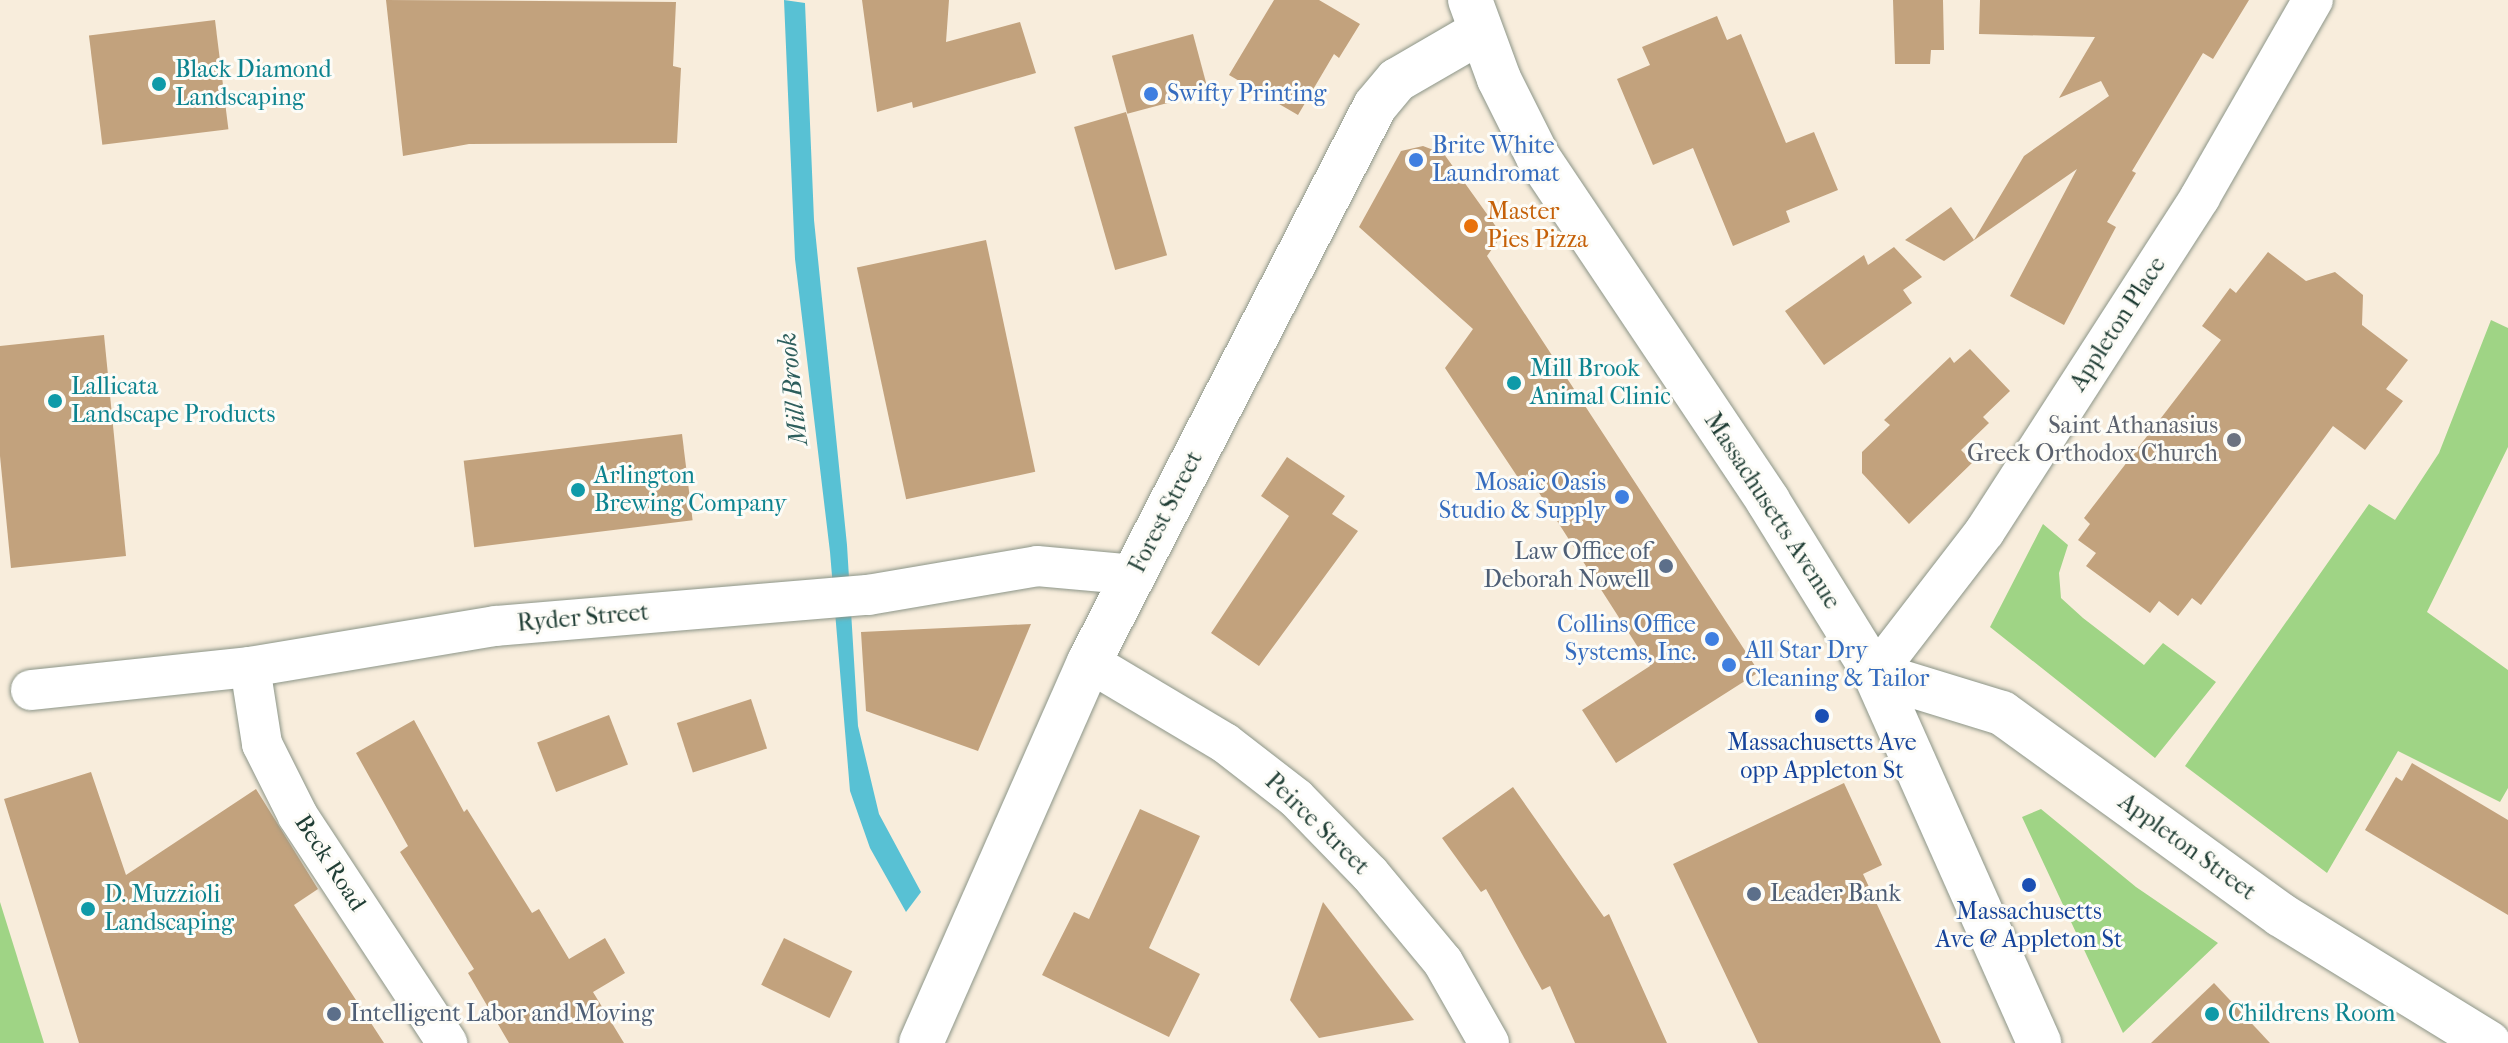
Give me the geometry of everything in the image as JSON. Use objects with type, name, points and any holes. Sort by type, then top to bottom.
[{"type":"street","name":"Appleton Place","points":[[1875,674],[1985,531],[2200,197],[2313,0]]},
{"type":"street","name":"Massachusetts Avenue","points":[[1474,16],[1538,157],[1768,501],[1875,674],[2039,1043]]},
{"type":"street","name":"Forest Street","points":[[921,1043],[1089,662],[1379,100],[1474,16]]},
{"type":"street","name":"Ryder Street","points":[[31,690],[250,667],[496,626],[868,595],[1037,566],[1135,575]]},
{"type":"street","name":"Peirce Street","points":[[1089,662],[1225,743],[1296,798],[1370,874],[1443,962],[1489,1043]]},
{"type":"street","name":"Beck Road","points":[[250,667],[262,744],[298,816],[447,1043]]},
{"type":"street","name":"Appleton Street","points":[[1875,674],[2002,713],[2281,915],[2489,1043]]},
{"type":"green space","points":[[2491,320],[2508,328],[2508,447],[2427,612],[2508,670],[2508,788],[2500,802],[2398,751],[2327,873],[2185,766],[2369,504],[2395,520],[2439,453]]},
{"type":"green space","points":[[2043,524],[2068,545],[2059,573],[2061,598],[2144,665],[2163,643],[2216,682],[2155,758],[1990,627]]},
{"type":"green space","points":[[2041,809],[2136,887],[2218,943],[2123,1033],[2022,817]]},
{"type":"green space","points":[[0,902],[44,1043],[0,1043]]},
{"type":"water","points":[[784,0],[805,3],[814,220],[847,545],[858,726],[879,814],[921,892],[906,912],[870,848],[850,791],[830,552],[795,259]]},
{"type":"building","points":[[386,0],[676,2],[673,66],[681,68],[677,143],[469,144],[403,156]]},
{"type":"building","points":[[862,0],[949,0],[946,42],[1020,22],[1036,73],[913,108],[912,102],[877,112]]},
{"type":"building","points":[[1274,0],[1319,0],[1360,24],[1339,58],[1334,54],[1298,115],[1229,75]]},
{"type":"building","points":[[1893,0],[1943,0],[1944,50],[1931,50],[1930,64],[1895,64]]},
{"type":"building","points":[[1980,0],[2249,0],[2213,59],[2203,53],[2132,171],[2136,173],[2107,222],[2116,227],[2064,325],[2010,296],[2077,169],[1944,261],[1905,240],[1951,207],[1974,240],[2024,156],[2109,96],[2101,81],[2059,98],[2095,37],[1979,34]]},
{"type":"building","points":[[1717,16],[1727,40],[1741,34],[1786,143],[1814,132],[1838,190],[1786,211],[1790,222],[1733,246],[1693,148],[1653,165],[1617,79],[1650,65],[1642,47]]},
{"type":"building","name":"Black Diamond Landscaping","points":[[215,20],[228,129],[102,145],[89,35]]},
{"type":"building","points":[[1193,34],[1209,92],[1127,114],[1112,56]]},
{"type":"building","points":[[1126,112],[1167,255],[1115,270],[1074,127]]},
{"type":"building","points":[[1423,146],[1444,154],[1502,235],[1487,256],[1759,672],[1616,763],[1582,710],[1650,666],[1527,474],[1521,482],[1445,368],[1473,329],[1359,227],[1401,151]]},
{"type":"building","points":[[986,240],[1035,472],[906,499],[857,267]]},
{"type":"building","points":[[1894,247],[1922,277],[1903,290],[1912,303],[1824,365],[1785,311],[1864,255],[1868,265]]},
{"type":"building","name":"Saint Athanasius Greek Orthodox Church","points":[[2268,252],[2306,281],[2335,272],[2363,295],[2362,325],[2408,360],[2386,389],[2403,401],[2365,450],[2333,426],[2201,605],[2192,598],[2178,616],[2159,601],[2150,613],[2086,566],[2096,553],[2078,540],[2090,524],[2084,518],[2221,340],[2202,326],[2230,288],[2236,293]]},
{"type":"building","name":"Lallicata Landscape Products","points":[[104,335],[126,556],[11,568],[0,456],[0,346]]},
{"type":"building","points":[[1970,349],[2010,391],[1983,417],[1989,423],[1961,450],[1973,462],[1909,524],[1862,473],[1862,452],[1890,425],[1884,420],[1950,357],[1954,363]]},
{"type":"building","name":"Arlington Brewing Company","points":[[682,434],[693,520],[474,547],[464,461]]},
{"type":"building","points":[[1287,457],[1345,496],[1332,514],[1358,531],[1259,666],[1211,633],[1289,516],[1261,496]]},
{"type":"building","points":[[1031,624],[978,751],[866,711],[861,632]]},
{"type":"building","points":[[751,699],[767,748],[693,773],[677,723]]},
{"type":"building","points":[[609,715],[628,764],[556,792],[537,743]]},
{"type":"building","points":[[414,720],[464,812],[467,809],[532,913],[539,909],[569,959],[605,938],[625,973],[593,992],[624,1043],[509,1043],[468,973],[474,969],[400,852],[408,846],[356,753]]},
{"type":"building","points":[[2412,763],[2508,820],[2508,915],[2365,830],[2396,777],[2402,781]]},
{"type":"building","name":"D. Muzzioli Landscaping","points":[[91,772],[126,875],[256,789],[318,889],[294,905],[384,1043],[79,1043],[4,799]]},
{"type":"building","points":[[1844,783],[1882,865],[1863,874],[1941,1043],[1758,1043],[1673,864]]},
{"type":"building","points":[[1513,787],[1604,917],[1609,914],[1667,1043],[1575,1043],[1550,986],[1542,990],[1486,889],[1481,892],[1442,838]]},
{"type":"building","points":[[1140,809],[1200,836],[1149,948],[1200,974],[1169,1037],[1042,975],[1074,912],[1089,919]]},
{"type":"building","points":[[1323,902],[1414,1020],[1319,1038],[1290,1000]]},
{"type":"building","points":[[784,938],[852,971],[830,1018],[761,985]]},
{"type":"building","name":"Childrens Room","points":[[2214,983],[2270,1043],[2151,1043]]},
{"type":"place","name":"Black Diamond Landscaping","points":[[159,84]]},
{"type":"place","name":"Swifty Printing","points":[[1151,94]]},
{"type":"place","name":"Brite White Laundromat","points":[[1416,160]]},
{"type":"place","name":"Master Pies Pizza","points":[[1471,226]]},
{"type":"place","name":"Mill Brook Animal Clinic","points":[[1514,383]]},
{"type":"place","name":"Lallicata Landscape Products","points":[[55,401]]},
{"type":"place","name":"Saint Athanasius Greek Orthodox Church","points":[[2234,440]]},
{"type":"place","name":"Arlington Brewing Company","points":[[578,490]]},
{"type":"place","name":"Mosaic Oasis Studio & Supply","points":[[1622,497]]},
{"type":"place","name":"Law Office of Deborah Nowell","points":[[1666,566]]},
{"type":"place","name":"Collins Office Systems, Inc.","points":[[1712,639]]},
{"type":"place","name":"All Star Dry Cleaning & Tailor","points":[[1729,665]]},
{"type":"place","name":"Massachusetts Ave opp Appleton St","points":[[1822,716]]},
{"type":"place","name":"Massachusetts Ave @ Appleton St","points":[[2029,885]]},
{"type":"place","name":"Leader Bank","points":[[1754,894]]},
{"type":"place","name":"D. Muzzioli Landscaping","points":[[88,909]]},
{"type":"place","name":"Intelligent Labor and Moving","points":[[334,1014]]},
{"type":"place","name":"Childrens Room","points":[[2212,1014]]},
{"type":"water label","name":"Mill Brook","points":[[793,389]]}]
